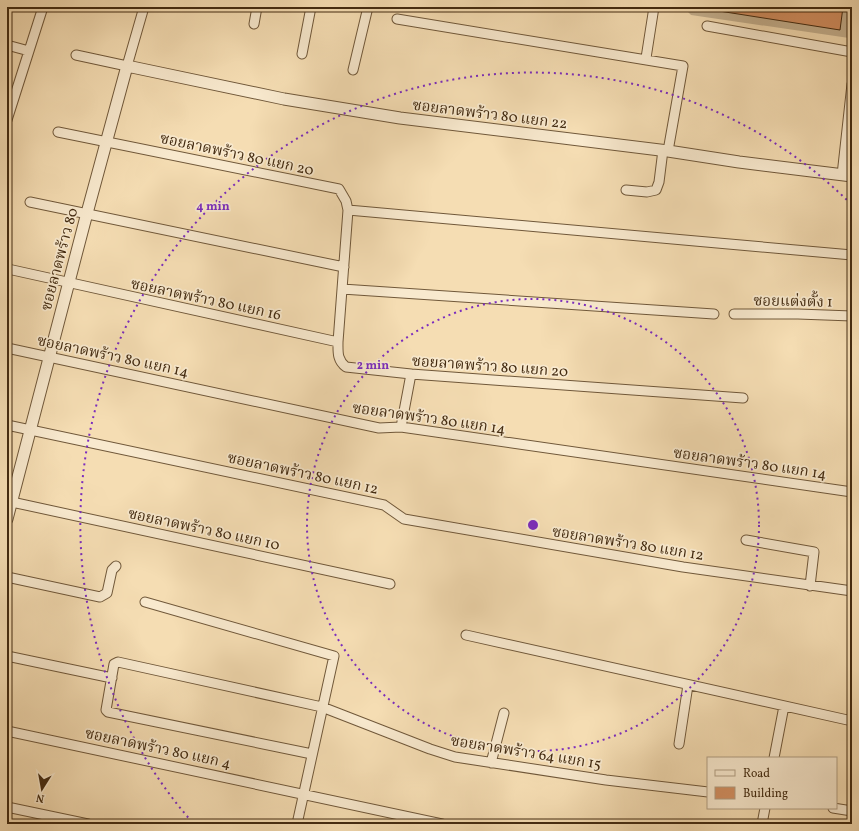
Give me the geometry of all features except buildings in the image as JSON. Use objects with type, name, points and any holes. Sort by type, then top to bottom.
[{"type":"street","points":[[7,120],[43,7]]},
{"type":"street","name":"ซอยลาดพร้าว 80","points":[[7,519],[9,501],[30,430],[106,142],[144,7]]},
{"type":"street","points":[[254,24],[257,7]]},
{"type":"street","points":[[302,54],[311,7]]},
{"type":"street","points":[[353,70],[368,7]]},
{"type":"street","points":[[646,58],[654,7]]},
{"type":"street","points":[[397,18],[521,40],[646,58],[683,66],[666,150],[656,190],[647,192],[626,190]]},
{"type":"street","points":[[707,26],[852,52]]},
{"type":"street","points":[[7,45],[29,51]]},
{"type":"street","points":[[76,55],[127,66]]},
{"type":"street","name":"ซอยลาดพร้าว 80 แยก 22","points":[[127,66],[284,99],[400,118],[666,150],[739,162],[847,175]]},
{"type":"street","points":[[847,175],[852,88]]},
{"type":"street","points":[[58,132],[106,142]]},
{"type":"street","name":"ซอยลาดพร้าว 80 แยก 20","points":[[106,142],[339,190],[346,201],[348,210],[338,342],[338,358],[346,367],[411,374],[743,398]]},
{"type":"street","points":[[30,202],[344,267]]},
{"type":"street","points":[[348,210],[852,255]]},
{"type":"street","name":"ซอยลาดพร้าว 80 แยก 16","points":[[8,269],[338,342]]},
{"type":"street","points":[[342,289],[714,314]]},
{"type":"street","name":"ซอยแต่งตั้ง 1","points":[[734,314],[852,316]]},
{"type":"street","name":"ซอยลาดพร้าว 80 แยก 14","points":[[7,348],[379,428],[401,427],[852,492]]},
{"type":"street","points":[[401,427],[411,374]]},
{"type":"street","name":"ซอยลาดพร้าว 80 แยก 12","points":[[7,425],[384,505],[404,519],[683,567],[852,591]]},
{"type":"street","name":"ซอยลาดพร้าว 80 แยก 10","points":[[9,501],[390,584]]},
{"type":"street","points":[[746,540],[814,552],[810,586]]},
{"type":"street","points":[[7,577],[100,597],[107,593],[112,570],[116,566]]},
{"type":"street","points":[[145,602],[334,656],[297,824]]},
{"type":"street","points":[[466,635],[852,721]]},
{"type":"street","points":[[7,656],[112,678],[106,710],[110,714],[312,754]]},
{"type":"street","name":"ซอยลาดพร้าว 64 แยก 15","points":[[112,678],[114,664],[118,662],[322,707],[430,749],[455,757],[707,792]]},
{"type":"street","points":[[679,744],[688,685]]},
{"type":"street","points":[[774,757],[784,706]]},
{"type":"street","points":[[492,763],[504,713]]},
{"type":"street","name":"ซอยลาดพร้าว 80 แยก 4","points":[[7,731],[442,824]]},
{"type":"street","points":[[7,807],[88,824]]},
{"type":"street","points":[[762,824],[765,809]]},
{"type":"street","points":[[837,809],[852,811]]}]
